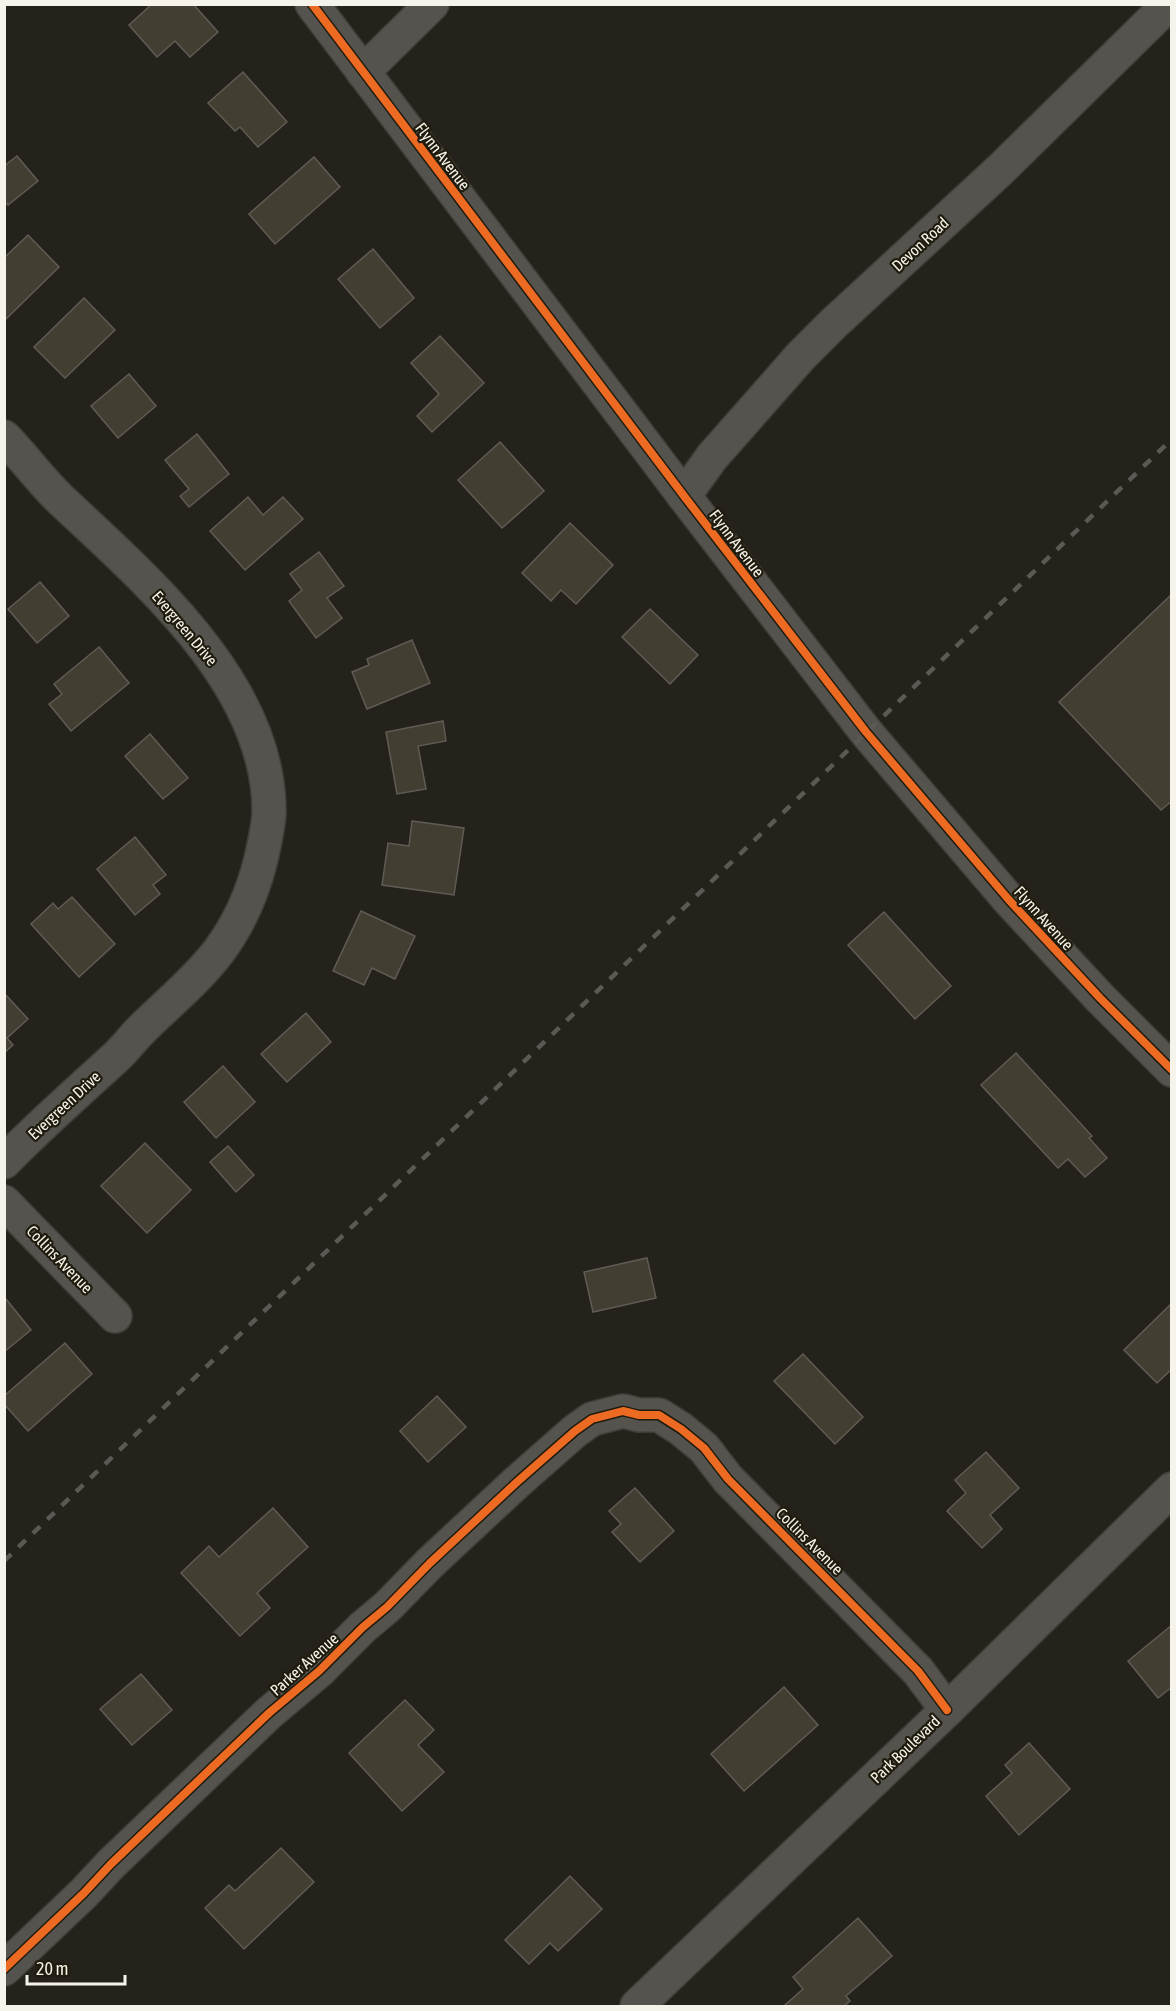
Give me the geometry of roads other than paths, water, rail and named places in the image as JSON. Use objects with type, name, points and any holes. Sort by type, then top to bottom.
[{"type":"street","name":"Flynn Avenue","points":[[312,4],[866,732],[921,799],[1055,951],[1172,1071]]},
{"type":"street","points":[[363,72],[432,4]]},
{"type":"street","name":"Devon Road","points":[[684,495],[712,457],[800,357],[1000,170],[1169,4]]},
{"type":"street","name":"Evergreen Drive","points":[[4,437],[60,499],[106,540],[207,650],[247,714],[258,744],[266,778],[269,814],[255,884],[240,916],[220,949],[196,978],[139,1032],[118,1056],[89,1080],[4,1162]]},
{"type":"street","name":"Collins Avenue","points":[[4,1202],[115,1316]]},
{"type":"street","name":"Parker Avenue","points":[[4,1969],[269,1713],[319,1671],[473,1522],[575,1431],[592,1419],[608,1414],[622,1412],[639,1415]]},
{"type":"street","name":"Collins Avenue","points":[[639,1415],[659,1415],[704,1448],[728,1479],[918,1671],[947,1710]]},
{"type":"street","name":"Park Boulevard","points":[[637,2007],[947,1710],[1172,1489]]},
{"type":"railway","points":[[4,1561],[1172,439]]}]
